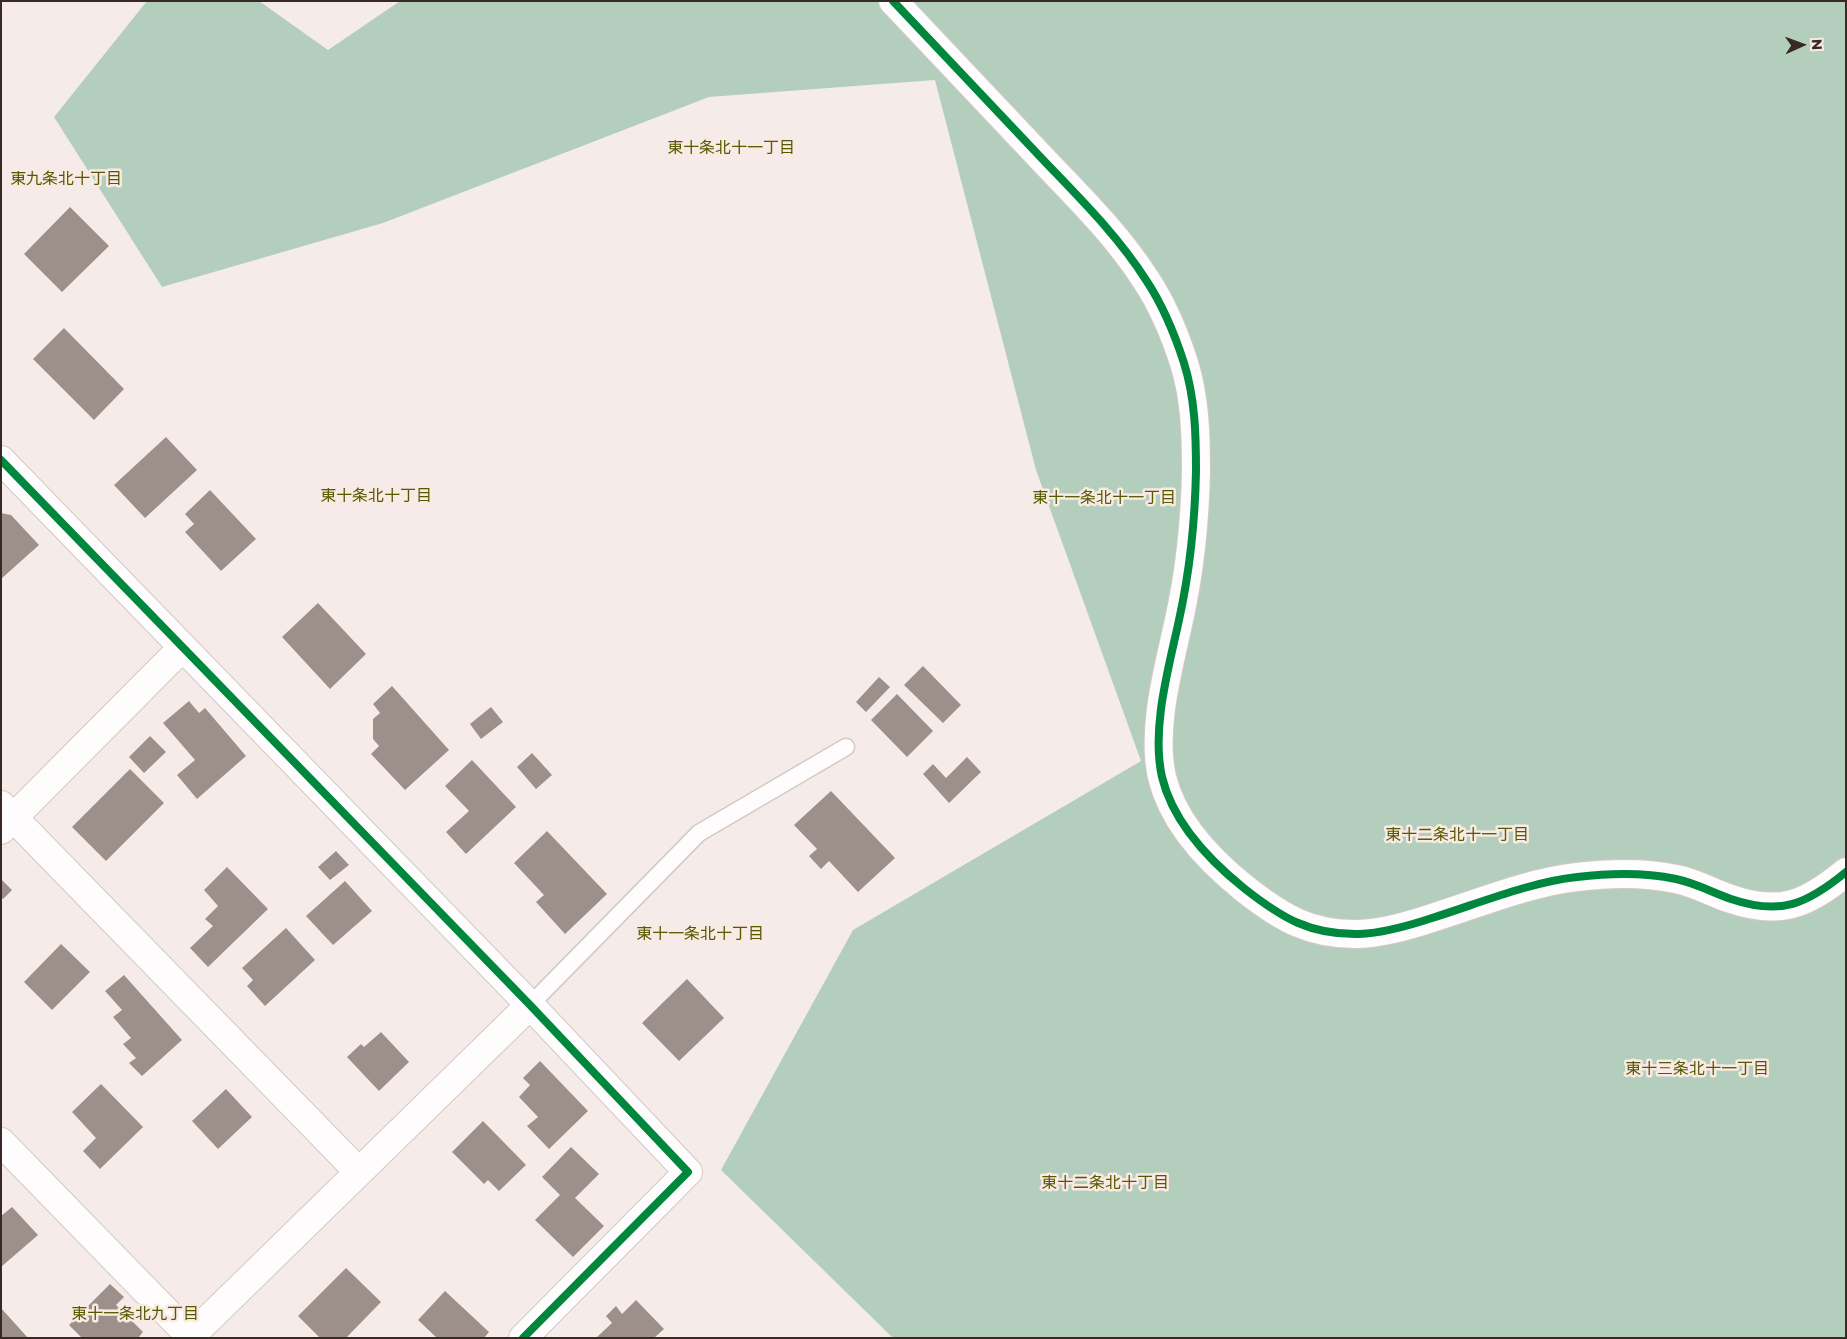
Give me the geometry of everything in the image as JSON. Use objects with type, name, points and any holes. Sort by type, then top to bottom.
[{"type":"street","points":[[893,1],[1114,235],[1148,282],[1184,363],[1195,406],[1196,517],[1188,579],[1162,698],[1160,753],[1162,776],[1170,800],[1183,824],[1206,853],[1231,877],[1274,912],[1300,924],[1328,933],[1361,934],[1387,931],[1414,924],[1555,880],[1608,874],[1638,874],[1678,880],[1703,887],[1732,900],[1775,908],[1790,906],[1804,900],[1846,872]]},
{"type":"street","points":[[1,460],[530,1005],[688,1172],[523,1338]]},
{"type":"street","points":[[182,648],[5,818],[359,1172]]},
{"type":"street","points":[[1,1142],[191,1337],[530,1005]]},
{"type":"lane","points":[[530,1005],[698,833],[846,747]]},
{"type":"green space","points":[[147,1],[259,1],[328,50],[400,1],[1846,1],[1846,1338],[893,1338],[721,1170],[853,930],[1141,761],[1036,470],[935,80],[709,97],[383,223],[162,287],[54,117]]},
{"type":"building","points":[[70,207],[109,246],[62,292],[24,254]]},
{"type":"building","points":[[64,328],[124,389],[94,420],[33,359]]},
{"type":"building","points":[[166,437],[197,470],[145,518],[114,485]]},
{"type":"building","points":[[210,490],[256,539],[221,571],[185,532],[194,524],[185,514]]},
{"type":"building","points":[[1,513],[11,515],[39,545],[1,579]]},
{"type":"building","points":[[318,603],[366,654],[330,689],[282,637]]},
{"type":"building","points":[[923,666],[961,705],[943,723],[904,685]]},
{"type":"building","points":[[879,677],[890,687],[866,712],[856,702]]},
{"type":"building","points":[[392,686],[449,750],[405,790],[371,754],[379,746],[373,739],[373,719],[380,713],[373,704]]},
{"type":"building","points":[[897,694],[933,731],[907,757],[871,720]]},
{"type":"building","points":[[189,701],[199,713],[205,708],[246,756],[197,799],[177,775],[195,760],[163,723]]},
{"type":"building","points":[[491,707],[503,722],[481,739],[470,724]]},
{"type":"building","points":[[150,736],[166,752],[144,773],[129,757]]},
{"type":"building","points":[[532,753],[552,775],[536,789],[517,767]]},
{"type":"building","points":[[967,757],[981,772],[949,803],[923,774],[933,764],[946,778]]},
{"type":"building","points":[[472,760],[516,807],[466,854],[446,832],[469,811],[445,786]]},
{"type":"building","points":[[130,769],[164,803],[106,861],[72,827]]},
{"type":"building","points":[[831,791],[895,858],[858,892],[829,861],[821,869],[809,856],[817,849],[794,825]]},
{"type":"building","points":[[547,831],[607,894],[565,934],[536,902],[544,895],[514,863]]},
{"type":"building","points":[[336,851],[349,865],[330,880],[318,867]]},
{"type":"building","points":[[227,867],[268,909],[208,967],[190,948],[213,926],[205,919],[218,906],[204,890]]},
{"type":"building","points":[[1,879],[12,890],[3,899],[1,897]]},
{"type":"building","points":[[345,881],[372,911],[333,945],[306,916]]},
{"type":"building","points":[[286,928],[315,960],[265,1006],[247,986],[253,980],[242,968]]},
{"type":"building","points":[[61,944],[90,972],[52,1010],[24,982]]},
{"type":"building","points":[[124,975],[182,1040],[142,1076],[129,1063],[136,1058],[123,1044],[131,1038],[113,1017],[122,1010],[105,991]]},
{"type":"building","points":[[687,979],[724,1018],[679,1061],[642,1023]]},
{"type":"building","points":[[381,1032],[409,1062],[379,1091],[347,1057],[361,1044],[364,1047]]},
{"type":"building","points":[[540,1061],[588,1111],[549,1149],[527,1126],[538,1117],[519,1097],[530,1085],[523,1078]]},
{"type":"building","points":[[101,1084],[143,1127],[100,1169],[83,1151],[96,1138],[72,1112]]},
{"type":"building","points":[[226,1089],[252,1117],[218,1149],[192,1121]]},
{"type":"building","points":[[483,1121],[526,1165],[499,1191],[488,1180],[484,1184],[452,1152]]},
{"type":"building","points":[[571,1147],[599,1174],[575,1198],[604,1226],[573,1257],[535,1220],[560,1195],[542,1177]]},
{"type":"building","points":[[12,1207],[38,1235],[1,1267],[1,1216]]},
{"type":"building","points":[[346,1268],[381,1302],[346,1338],[320,1338],[298,1316]]},
{"type":"building","points":[[110,1284],[124,1297],[116,1305],[143,1332],[138,1338],[82,1338],[69,1325]]},
{"type":"building","points":[[445,1291],[489,1332],[484,1338],[437,1338],[418,1320]]},
{"type":"building","points":[[636,1300],[664,1329],[654,1338],[596,1338],[612,1323],[606,1316],[616,1306],[622,1314]]},
{"type":"building","points":[[1,1308],[28,1338],[1,1338]]},
{"type":"cycle path","points":[[893,1],[1106,227],[1134,262],[1152,289],[1177,342],[1188,376],[1193,403],[1196,471],[1191,546],[1183,601],[1166,677],[1160,718],[1159,758],[1167,794],[1184,825],[1194,840],[1232,878],[1272,908],[1298,923],[1311,928],[1342,934],[1359,934],[1405,926],[1522,888],[1577,877],[1626,874],[1651,875],[1690,883],[1724,897],[1749,904],[1779,906],[1793,904],[1806,899],[1846,872]]},
{"type":"cycle path","points":[[1,460],[530,1005],[688,1172],[523,1338]]},
{"type":"district","name":"東十条北十一丁目","points":[[731,148]]},
{"type":"district","name":"東九条北十丁目","points":[[66,179]]},
{"type":"district","name":"東十条北十丁目","points":[[376,496]]},
{"type":"district","name":"東十一条北十一丁目","points":[[1104,498]]},
{"type":"district","name":"東十二条北十一丁目","points":[[1457,835]]},
{"type":"district","name":"東十一条北十丁目","points":[[700,934]]},
{"type":"district","name":"東十三条北十一丁目","points":[[1697,1069]]},
{"type":"district","name":"東十二条北十丁目","points":[[1105,1183]]},
{"type":"district","name":"東十一条北九丁目","points":[[135,1314]]}]
